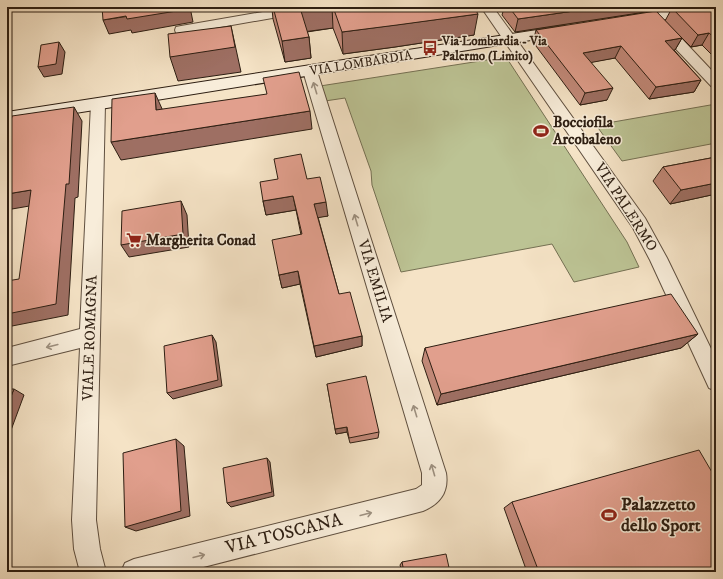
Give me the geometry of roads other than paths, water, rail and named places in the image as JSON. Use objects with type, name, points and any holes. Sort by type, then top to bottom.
[{"type":"street","points":[[181,30],[312,7]]},
{"type":"street","name":"VIA PALERMO","points":[[487,7],[511,39],[644,231],[716,381]]},
{"type":"street","points":[[615,23],[716,7]]},
{"type":"street","points":[[653,17],[716,83]]},
{"type":"street","name":"VIA LOMBARDIA","points":[[7,118],[578,29]]},
{"type":"street","name":"VIA EMILIA","points":[[310,71],[434,473],[435,479],[432,492]]},
{"type":"street","name":"VIALE ROMAGNA","points":[[93,572],[87,549],[84,520],[98,104]]},
{"type":"street","points":[[7,357],[90,336]]},
{"type":"street","name":"VIA TOSCANA","points":[[134,572],[416,501],[423,499],[432,492]]},
{"type":"place","name":"Via Lombardia - Via Palermo (Limito)","points":[[430,48]]},
{"type":"place","name":"Bocciofila Arcobaleno","points":[[541,131]]},
{"type":"place","name":"Margherita Conad","points":[[134,240]]},
{"type":"place","name":"Palazzetto dello Sport","points":[[609,515]]}]
